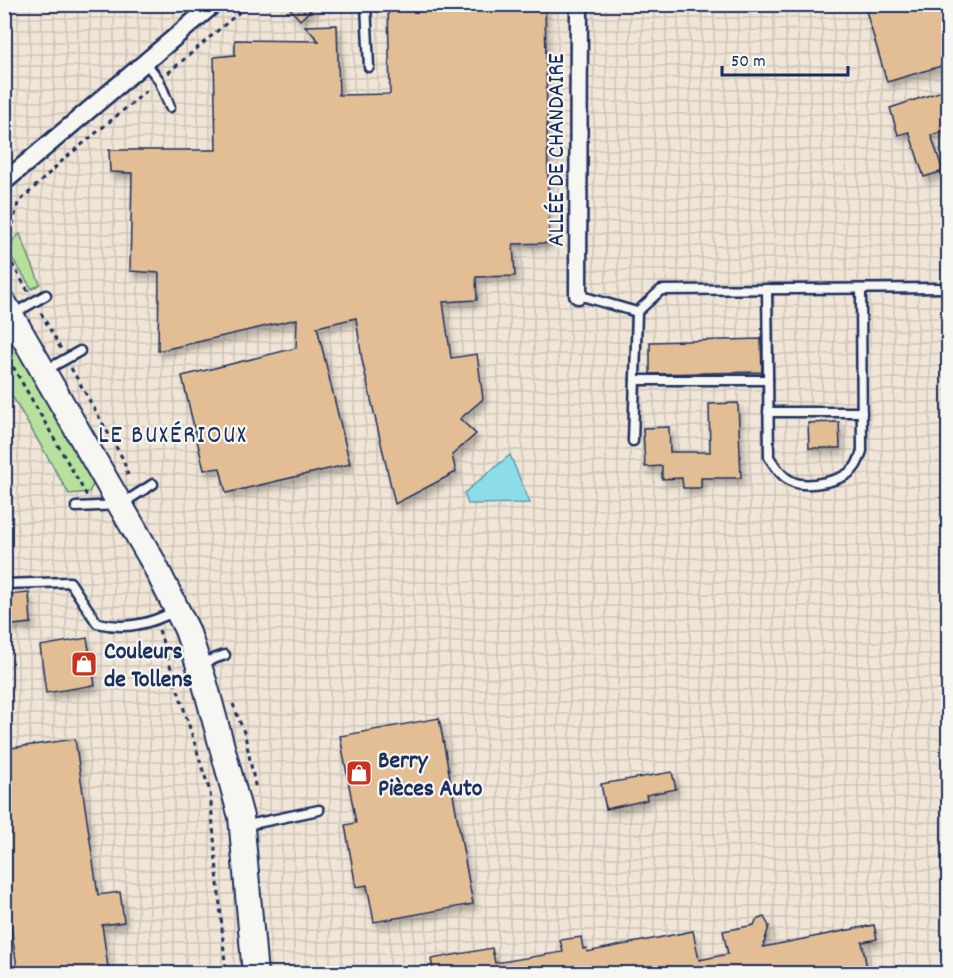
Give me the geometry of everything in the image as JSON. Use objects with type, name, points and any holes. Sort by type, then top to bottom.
[{"type":"street","points":[[4,182],[214,4]]},
{"type":"street","name":"ALLÉE DE CHANDAIRE","points":[[578,295],[579,4]]},
{"type":"street","points":[[8,309],[178,609],[199,664],[224,748],[242,826],[255,974]]},
{"type":"lane","points":[[366,4],[369,67]]},
{"type":"lane","points":[[145,62],[159,80],[170,107]]},
{"type":"lane","points":[[633,441],[637,312],[661,290],[948,288]]},
{"type":"lane","points":[[767,289],[769,457],[778,470],[793,482],[817,483],[838,480],[854,468],[862,451],[861,289]]},
{"type":"lane","points":[[8,309],[46,295]]},
{"type":"lane","points":[[578,295],[637,312]]},
{"type":"lane","points":[[42,372],[80,351]]},
{"type":"lane","points":[[635,380],[768,380]]},
{"type":"lane","points":[[768,412],[862,412]]},
{"type":"lane","points":[[76,507],[120,505],[153,484]]},
{"type":"lane","points":[[4,584],[70,582],[97,623],[118,628],[155,621],[178,609]]},
{"type":"lane","points":[[199,664],[225,655]]},
{"type":"lane","points":[[242,826],[319,810]]},
{"type":"path","points":[[18,203],[62,161],[249,4]]},
{"type":"path","points":[[4,351],[93,506]]},
{"type":"path","points":[[155,621],[210,792],[226,974]]},
{"type":"shaded area","points":[[5,5],[948,5],[948,973],[5,974]]},
{"type":"green space","points":[[20,234],[40,284],[32,289],[10,255],[13,240]]},
{"type":"green space","points":[[4,323],[96,479],[89,492],[69,494],[5,384]]},
{"type":"water","points":[[510,455],[530,503],[468,504],[464,493]]},
{"type":"building","points":[[286,4],[317,4],[300,20]]},
{"type":"building","points":[[388,4],[545,4],[549,243],[513,244],[515,276],[476,277],[477,300],[443,302],[451,358],[477,354],[483,399],[460,419],[476,434],[452,455],[456,472],[395,504],[362,360],[356,318],[317,327],[350,464],[226,493],[220,468],[204,470],[182,376],[296,348],[297,319],[158,351],[159,273],[130,271],[132,173],[110,172],[109,150],[216,150],[214,57],[235,55],[235,40],[319,41],[305,26],[337,25],[339,95],[390,94]]},
{"type":"building","points":[[864,4],[948,4],[948,64],[887,82]]},
{"type":"building","points":[[948,89],[948,130],[931,135],[943,171],[924,177],[909,132],[898,135],[890,108]]},
{"type":"building","points":[[761,339],[762,372],[650,374],[650,342]]},
{"type":"building","points":[[738,403],[741,478],[701,478],[701,488],[683,488],[682,478],[662,479],[662,466],[645,467],[643,428],[669,427],[670,452],[710,452],[709,404]]},
{"type":"building","points":[[839,422],[840,448],[809,448],[808,423]]},
{"type":"building","points":[[29,593],[31,623],[4,626],[4,595]]},
{"type":"building","points":[[87,638],[95,685],[46,693],[40,646]]},
{"type":"building","points":[[439,718],[473,904],[374,922],[367,885],[356,887],[345,825],[356,823],[340,736]]},
{"type":"building","points":[[75,739],[98,895],[120,892],[124,922],[102,925],[109,974],[18,974],[4,880],[4,749]]},
{"type":"building","points":[[672,772],[676,789],[646,795],[647,800],[606,809],[601,784]]},
{"type":"building","points":[[764,917],[769,926],[763,947],[874,925],[877,939],[862,942],[868,974],[434,974],[431,959],[492,948],[495,963],[563,952],[560,940],[581,937],[583,949],[586,948],[587,952],[693,931],[699,960],[728,954],[723,931],[754,925],[756,920]]},
{"type":"place","name":"Couleurs de Tollens","points":[[84,664]]},
{"type":"place","name":"Berry Pièces Auto","points":[[359,773]]},
{"type":"district","name":"LE BUXÉRIOUX","points":[[173,433]]}]
